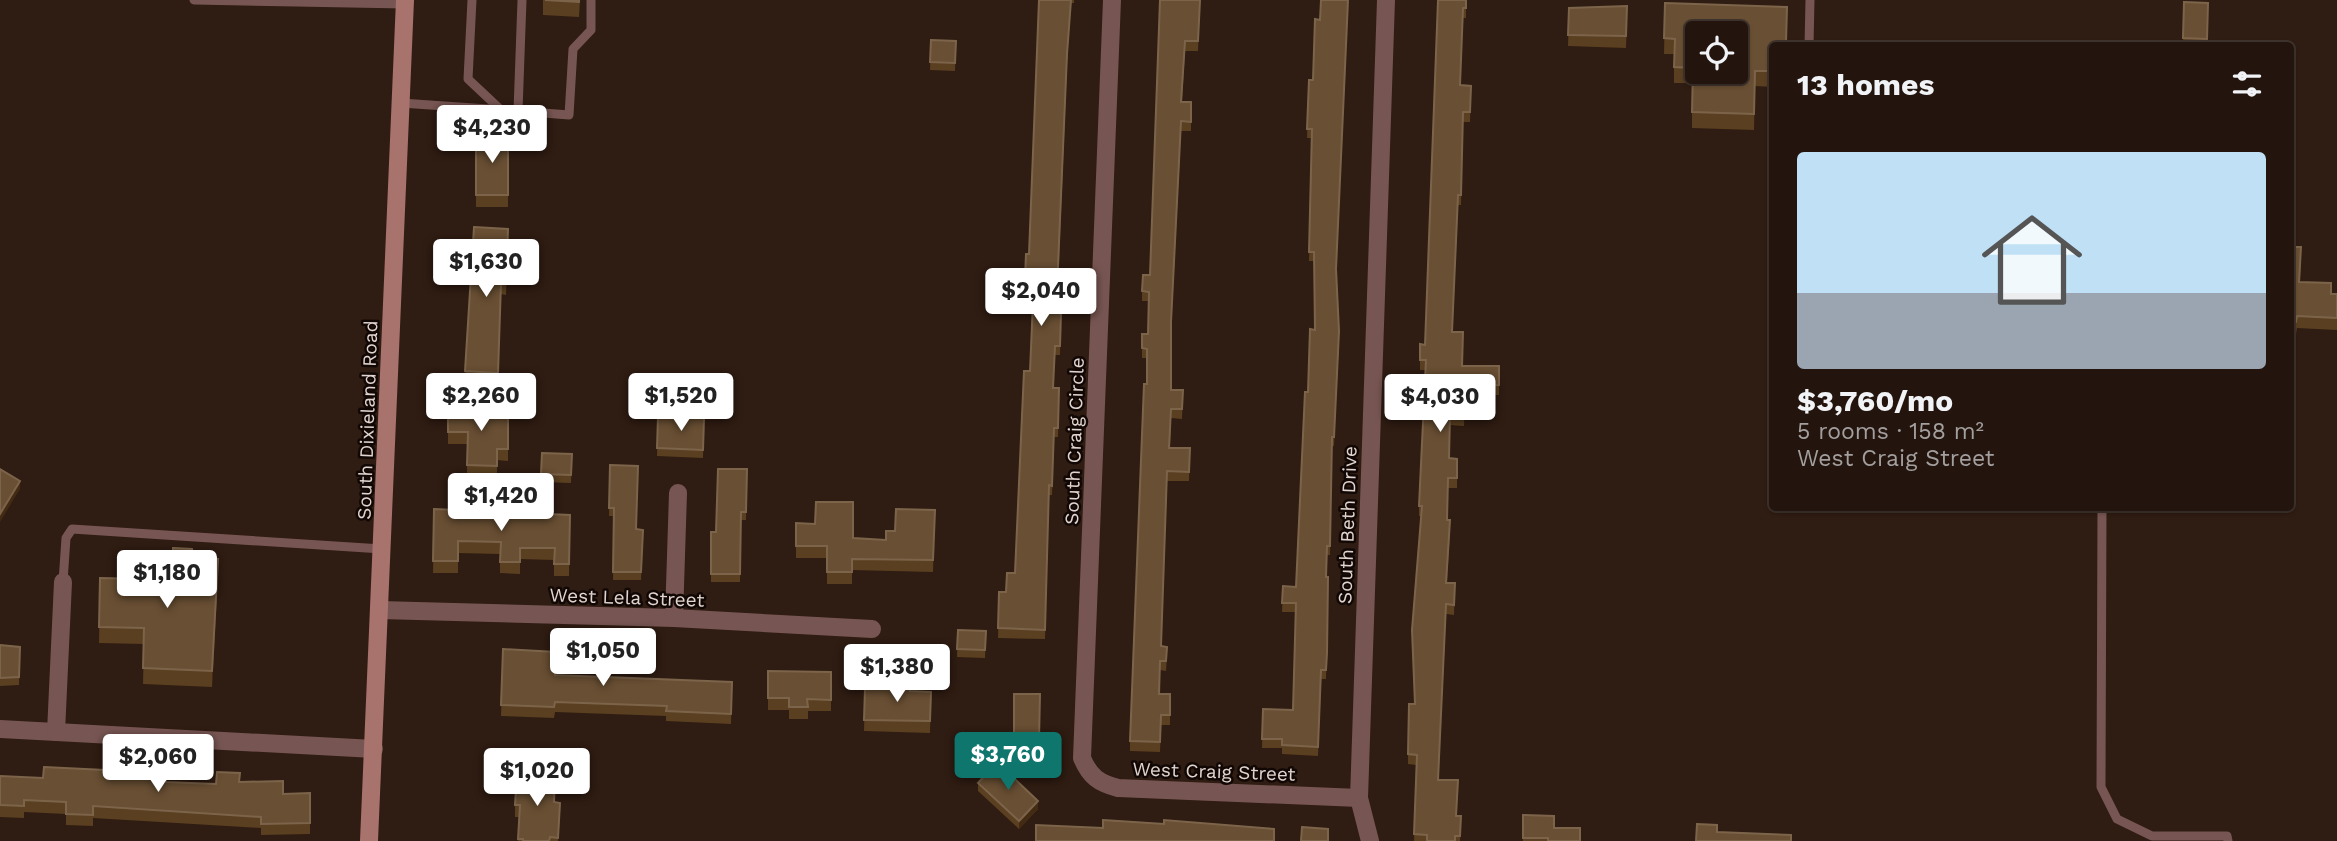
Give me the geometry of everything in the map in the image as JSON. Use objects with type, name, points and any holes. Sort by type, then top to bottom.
[{"type":"main road","name":"South Dixieland Road","points":[[369,841],[405,2]]},
{"type":"street","name":"South Craig Circle","points":[[1082,758],[1112,0]]},
{"type":"street","name":"South Beth Drive","points":[[1370,841],[1359,798],[1386,0]]},
{"type":"street","points":[[674,618],[678,493]]},
{"type":"street","points":[[56,732],[63,582]]},
{"type":"street","name":"West Lela Street","points":[[380,610],[674,618],[872,629]]},
{"type":"street","points":[[0,729],[374,749]]},
{"type":"street","name":"West Craig Street","points":[[1082,758],[1088,773],[1101,783],[1118,788],[1359,798]]},
{"type":"lane","points":[[194,0],[405,2]]},
{"type":"lane","points":[[472,0],[468,79],[502,110]]},
{"type":"lane","points":[[518,111],[522,0]]},
{"type":"lane","points":[[401,103],[569,115],[573,49],[590,30],[591,0]]},
{"type":"lane","points":[[1809,42],[1810,0]]},
{"type":"lane","points":[[2102,511],[2101,787],[2117,819],[2152,836],[2227,836],[2228,841]]},
{"type":"lane","points":[[63,582],[66,538],[72,530],[382,549]]},
{"type":"building","points":[[545,0],[579,0],[579,2]]},
{"type":"building","points":[[1039,0],[1071,0],[1056,313],[1061,313],[1060,346],[1055,346],[1053,388],[1059,388],[1058,428],[1054,428],[1052,486],[1049,485],[1045,630],[998,628],[999,592],[1006,592],[1007,573],[1015,573],[1024,371],[1030,371],[1033,302],[1024,302],[1026,254],[1029,254]]},
{"type":"building","points":[[1160,0],[1200,0],[1198,41],[1185,41],[1181,102],[1191,102],[1191,122],[1181,121],[1171,322],[1171,390],[1183,390],[1182,409],[1171,409],[1169,448],[1190,448],[1189,472],[1167,471],[1161,646],[1167,647],[1166,661],[1160,661],[1159,694],[1170,694],[1170,715],[1161,715],[1160,742],[1130,741],[1144,384],[1147,384],[1147,349],[1142,348],[1142,334],[1148,334],[1149,292],[1142,291],[1143,275],[1150,275]]},
{"type":"building","points":[[1321,0],[1348,0],[1336,269],[1339,331],[1332,437],[1330,546],[1327,546],[1326,577],[1327,653],[1326,670],[1321,670],[1318,747],[1282,745],[1282,739],[1262,739],[1263,709],[1293,710],[1296,603],[1282,603],[1283,586],[1296,587],[1305,392],[1308,392],[1310,329],[1315,330],[1314,252],[1309,252],[1312,129],[1307,129],[1309,80],[1313,80],[1315,19],[1320,20]]},
{"type":"building","points":[[1438,0],[1466,0],[1466,8],[1463,8],[1460,85],[1471,86],[1470,112],[1463,112],[1461,195],[1458,195],[1452,332],[1463,332],[1462,366],[1499,366],[1499,385],[1465,386],[1464,416],[1450,415],[1449,458],[1457,459],[1457,478],[1448,478],[1447,520],[1450,520],[1446,583],[1455,583],[1454,605],[1446,604],[1438,780],[1458,780],[1456,816],[1461,816],[1460,836],[1455,836],[1455,841],[1427,841],[1427,835],[1414,834],[1417,755],[1408,754],[1409,704],[1415,704],[1412,630],[1422,506],[1419,506],[1426,360],[1420,360],[1420,344],[1425,345]]},
{"type":"building","points":[[2184,2],[2208,3],[2207,39],[2183,38]]},
{"type":"building","points":[[1665,3],[1787,7],[1786,42],[1769,42],[1769,71],[1755,71],[1754,114],[1692,112],[1693,84],[1748,84],[1748,21],[1685,21],[1685,68],[1674,67],[1675,39],[1664,38]]},
{"type":"building","points":[[1627,6],[1626,36],[1568,35],[1569,8]]},
{"type":"building","points":[[931,40],[956,41],[955,63],[930,62]]},
{"type":"building","points":[[476,135],[508,136],[508,195],[476,195]]},
{"type":"building","points":[[474,227],[508,229],[506,283],[501,283],[498,373],[465,371]]},
{"type":"building","points":[[2294,247],[2301,247],[2299,282],[2331,283],[2331,294],[2337,294],[2337,318],[2297,316],[2296,322]]},
{"type":"building","points":[[448,408],[508,409],[508,449],[497,449],[497,466],[467,465],[468,432],[448,432]]},
{"type":"building","points":[[658,417],[704,418],[703,450],[657,448]]},
{"type":"building","points":[[542,453],[572,454],[571,475],[541,474]]},
{"type":"building","points":[[610,465],[638,466],[636,529],[643,530],[641,572],[613,572],[614,508],[609,508]]},
{"type":"building","points":[[0,469],[20,481],[0,514]]},
{"type":"building","points":[[718,469],[747,469],[746,512],[741,512],[740,574],[711,574],[711,532],[716,532]]},
{"type":"building","points":[[816,502],[853,502],[853,538],[886,540],[886,531],[895,531],[896,509],[935,510],[933,560],[852,559],[852,572],[827,572],[827,546],[796,546],[796,523],[815,524]]},
{"type":"building","points":[[434,509],[570,515],[569,564],[554,564],[555,548],[520,548],[520,562],[500,562],[501,542],[458,541],[458,561],[433,561]]},
{"type":"building","points":[[173,548],[192,549],[192,558],[218,559],[212,671],[143,668],[144,628],[99,627],[100,578],[148,579],[148,556],[173,556]]},
{"type":"building","points":[[958,630],[986,631],[985,650],[957,649]]},
{"type":"building","points":[[0,645],[20,647],[19,677],[0,678]]},
{"type":"building","points":[[503,649],[556,652],[555,675],[732,682],[731,714],[666,711],[667,706],[555,702],[554,707],[501,705]]},
{"type":"building","points":[[768,671],[831,672],[831,700],[807,699],[808,707],[789,707],[789,698],[768,698]]},
{"type":"building","points":[[885,685],[910,685],[910,691],[931,692],[930,721],[864,720],[865,689],[885,689]]},
{"type":"building","points":[[1014,694],[1040,694],[1039,739],[1014,739]]},
{"type":"building","points":[[997,762],[1038,801],[1019,821],[978,783]]},
{"type":"building","points":[[44,767],[166,773],[166,782],[216,784],[217,772],[240,773],[239,782],[283,781],[283,794],[310,793],[310,823],[261,824],[261,817],[93,806],[93,815],[66,814],[66,802],[24,800],[24,806],[0,805],[0,776],[43,778]]},
{"type":"building","points":[[517,773],[555,776],[554,802],[560,803],[558,838],[550,837],[549,841],[518,839],[520,805],[515,805]]},
{"type":"building","points":[[1523,815],[1554,816],[1554,828],[1580,828],[1580,841],[1523,838]]},
{"type":"building","points":[[1103,820],[1164,824],[1164,820],[1274,829],[1274,841],[1036,841],[1036,825],[1103,828]]},
{"type":"building","points":[[1697,824],[1717,825],[1717,832],[1791,835],[1791,841],[1696,841]]},
{"type":"building","points":[[1302,827],[1328,829],[1328,841],[1301,841]]}]
